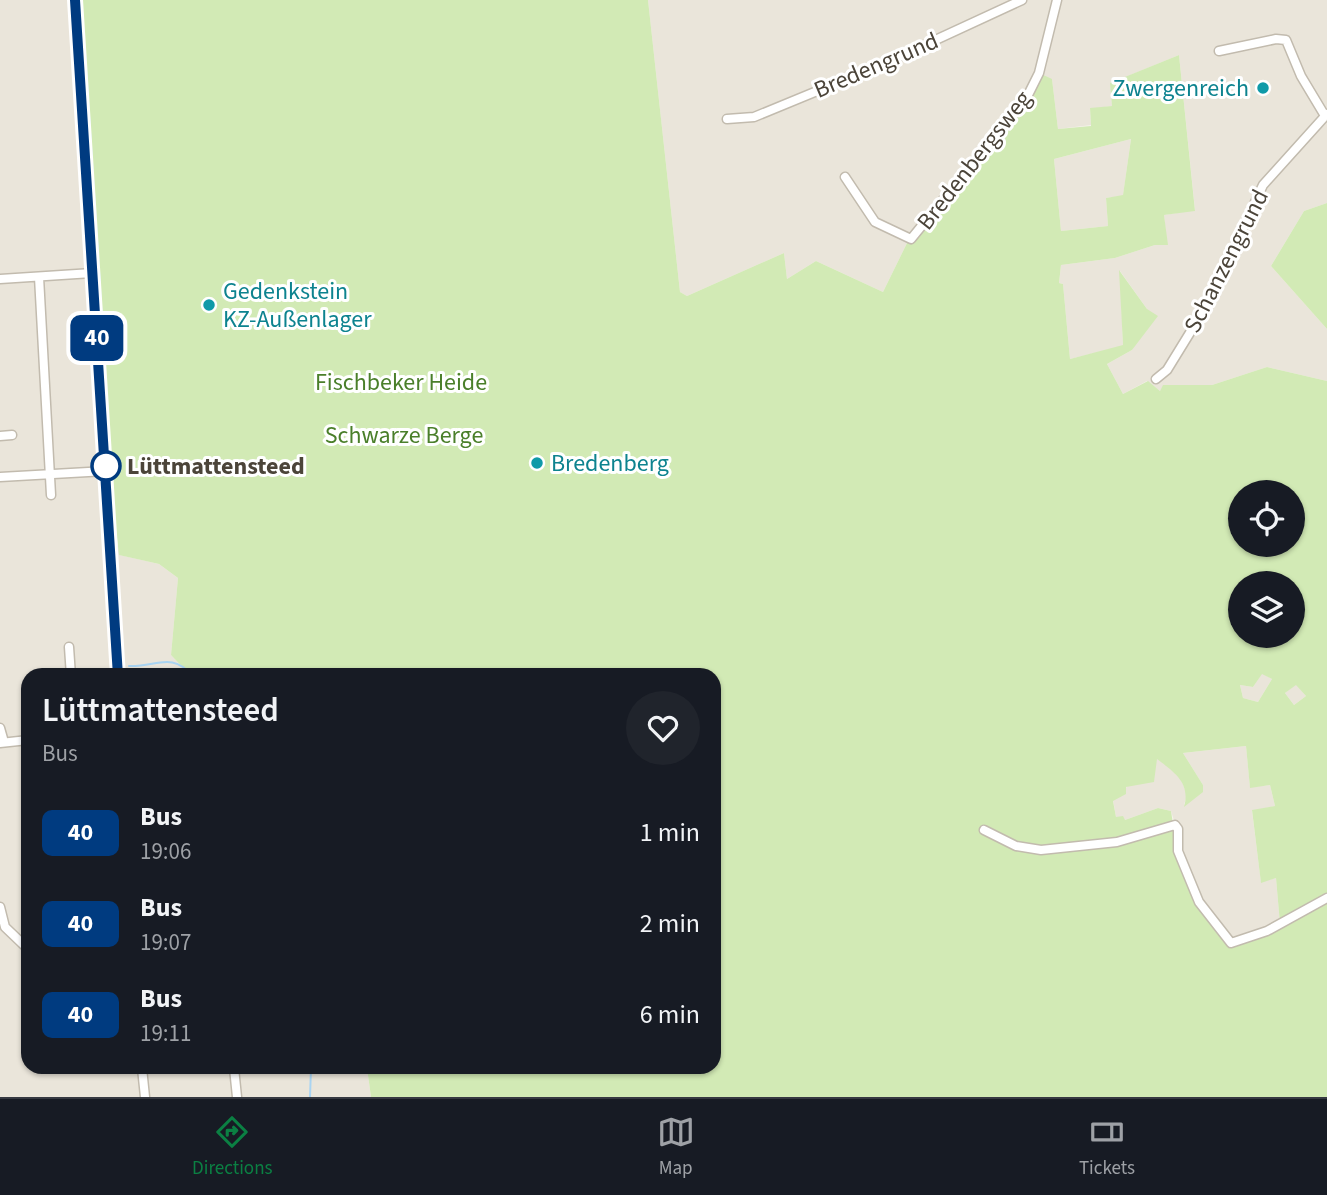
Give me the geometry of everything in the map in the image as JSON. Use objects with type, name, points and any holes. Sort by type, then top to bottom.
[{"type":"street","points":[[75,0],[118,668]]},
{"type":"street","name":"Bredengrund","points":[[727,119],[754,117],[890,61],[1022,0]]},
{"type":"street","name":"Bredenbergsweg","points":[[845,177],[875,222],[911,239],[1027,97],[1040,73],[1057,0]]},
{"type":"street","points":[[1219,51],[1276,39],[1286,40],[1301,76],[1326,115]]},
{"type":"street","name":"Schanzengrund","points":[[1156,379],[1167,370],[1207,305],[1263,185],[1326,115]]},
{"type":"street","points":[[0,279],[92,273]]},
{"type":"street","points":[[39,277],[51,495]]},
{"type":"street","points":[[0,436],[12,435]]},
{"type":"street","points":[[0,477],[106,471]]},
{"type":"street","points":[[69,647],[70,668]]},
{"type":"street","points":[[0,728],[2,742],[21,741]]},
{"type":"street","points":[[984,830],[1016,846],[1041,850],[1117,842],[1175,825],[1178,829],[1178,851],[1199,902],[1225,940],[1231,943],[1267,931],[1327,898]]},
{"type":"street","points":[[0,907],[3,929],[21,943]]},
{"type":"street","points":[[143,1074],[145,1097]]},
{"type":"street","points":[[235,1074],[237,1097]]},
{"type":"shaded area","points":[[0,0],[73,0],[108,544],[117,544],[120,555],[159,564],[178,578],[171,655],[184,668],[21,668],[21,1074],[368,1074],[371,1097],[0,1097]]},
{"type":"shaded area","points":[[648,0],[1327,0],[1327,203],[1304,211],[1271,266],[1327,329],[1327,381],[1267,367],[1212,385],[1164,385],[1160,391],[1147,381],[1123,394],[1107,364],[1132,350],[1147,309],[1120,271],[1123,346],[1070,359],[1063,284],[1059,283],[1061,265],[1115,258],[1155,245],[1167,245],[1164,215],[1195,210],[1179,55],[1111,83],[1112,106],[1090,109],[1091,125],[1058,129],[1052,79],[1027,97],[908,241],[883,292],[816,261],[787,279],[784,253],[687,296],[680,292]]},
{"type":"shaded area","points":[[1131,139],[1123,196],[1106,198],[1108,226],[1061,231],[1054,159]]},
{"type":"shaded area","points":[[1262,673],[1272,679],[1258,702],[1243,698],[1240,685],[1253,687]]},
{"type":"shaded area","points":[[1296,684],[1306,696],[1294,705],[1285,693]]},
{"type":"shaded area","points":[[1246,746],[1250,787],[1270,785],[1275,806],[1252,811],[1261,882],[1276,878],[1280,924],[1233,943],[1201,907],[1171,811],[1158,808],[1125,820],[1116,817],[1113,800],[1157,758],[1180,776],[1187,795],[1184,805],[1203,785],[1183,753]]},
{"type":"green space","name":"Schwarze Berge","points":[[79,0],[648,0],[680,292],[687,296],[784,253],[787,279],[816,261],[883,292],[908,241],[1027,97],[1039,73],[1052,79],[1058,129],[1091,126],[1090,108],[1112,106],[1110,83],[1179,55],[1195,211],[1164,215],[1168,245],[1155,245],[1115,258],[1061,265],[1059,283],[1063,284],[1070,359],[1123,345],[1119,270],[1147,309],[1158,316],[1132,350],[1107,364],[1123,394],[1148,381],[1160,391],[1163,385],[1212,385],[1267,367],[1327,381],[1327,1097],[371,1097],[368,1074],[721,1074],[721,668],[183,668],[171,655],[178,578],[159,564],[119,555],[116,529],[112,529],[89,184],[94,183],[93,169],[88,169]],"holes":[[[1131,139],[1123,195],[1106,198],[1108,226],[1061,231],[1054,159]],[[1262,674],[1272,679],[1258,702],[1243,698],[1240,685],[1253,687]],[[1296,685],[1306,696],[1294,705],[1285,693]],[[1246,746],[1250,788],[1270,785],[1275,806],[1252,810],[1261,883],[1276,878],[1280,924],[1227,941],[1199,902],[1176,843],[1171,811],[1158,808],[1125,820],[1123,816],[1116,817],[1113,801],[1126,794],[1126,787],[1154,782],[1157,759],[1180,779],[1185,791],[1184,807],[1203,792],[1203,785],[1183,753]]]},
{"type":"green space","points":[[1327,203],[1327,329],[1271,266],[1304,211]]},
{"type":"waterway","points":[[81,0],[84,38]]},
{"type":"waterway","points":[[85,53],[100,287]]},
{"type":"waterway","points":[[100,289],[114,528]]},
{"type":"waterway","points":[[116,552],[123,668]]},
{"type":"waterway","points":[[129,666],[170,662],[185,668]]},
{"type":"waterway","points":[[310,1097],[311,1074]]},
{"type":"bus line","name":"40","points":[[75,0],[118,668]]},
{"type":"place","name":"Zwergenreich","points":[[1263,88]]},
{"type":"place","name":"Gedenkstein KZ-Außenlager","points":[[209,305]]},
{"type":"place","name":"Bredenberg","points":[[537,463]]},
{"type":"place","name":"Lüttmattensteed","points":[[106,466]]},
{"type":"park label","name":"Fischbeker Heide","points":[[401,382]]}]
